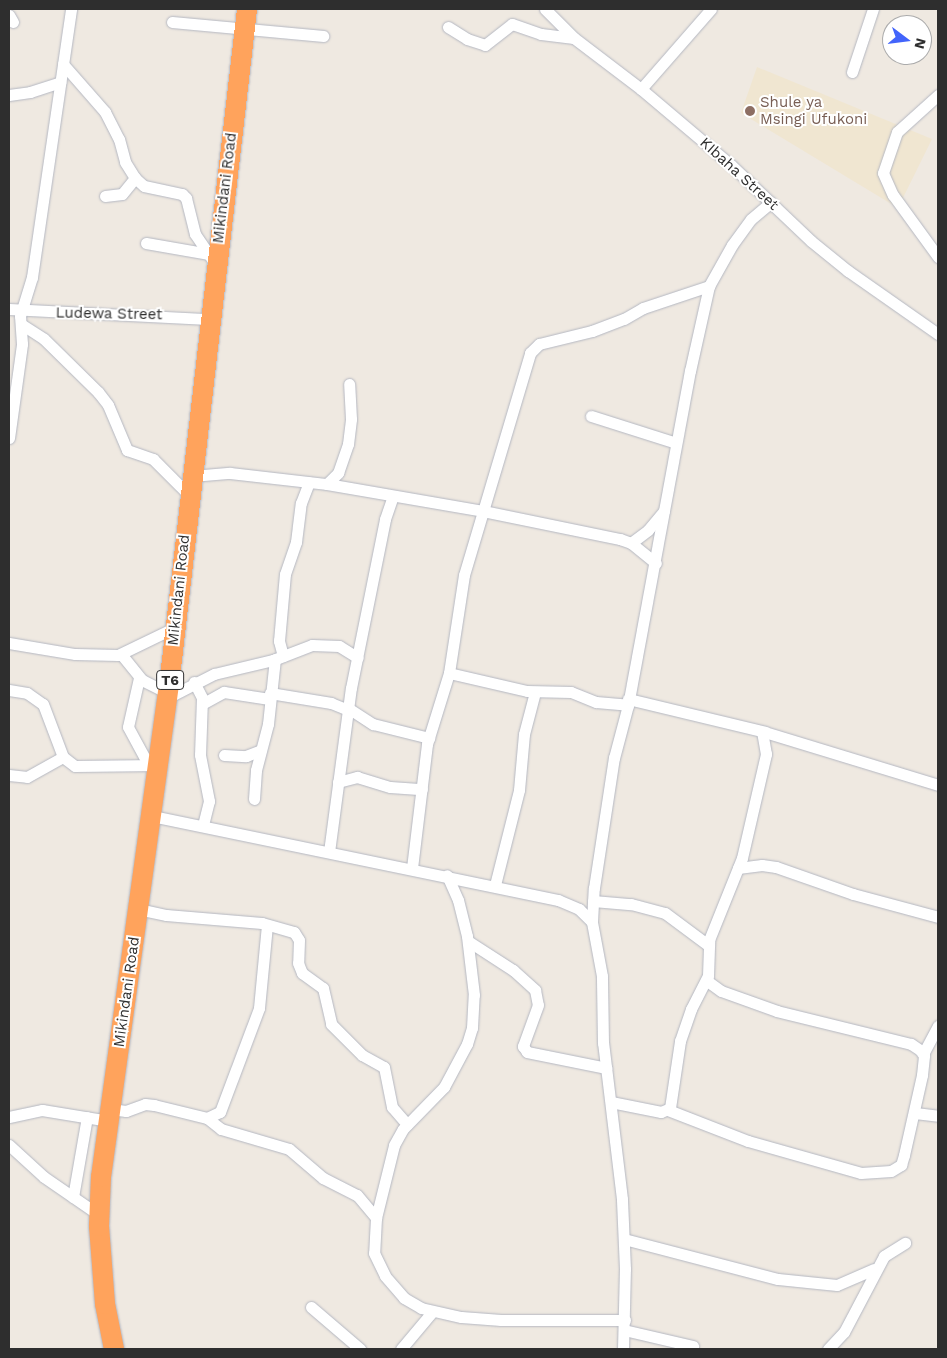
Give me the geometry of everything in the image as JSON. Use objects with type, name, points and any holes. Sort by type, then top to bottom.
[{"type":"highway","name":"Mikindani Road","points":[[114,1349],[105,1304],[100,1215],[110,1115],[152,816],[153,764],[168,695],[209,319],[212,260],[246,18]]},
{"type":"street","points":[[9,438],[22,344],[21,324],[12,308],[32,277],[71,9]]},
{"type":"street","name":"KIbaha Street","points":[[545,9],[574,38],[642,89],[848,271],[938,334]]},
{"type":"street","points":[[642,89],[711,9]]},
{"type":"street","points":[[852,72],[873,9]]},
{"type":"street","points":[[172,22],[246,18],[323,36]]},
{"type":"street","points":[[448,28],[466,39],[485,45],[512,24],[541,34],[574,38]]},
{"type":"street","points":[[63,64],[106,112],[119,139],[125,162],[135,178],[148,187],[185,196],[195,234],[212,260]]},
{"type":"street","points":[[9,95],[30,92],[60,82]]},
{"type":"street","points":[[938,95],[897,132],[883,173],[892,195],[938,257]]},
{"type":"street","points":[[105,196],[122,194],[135,178]]},
{"type":"street","points":[[623,1349],[624,1239],[606,1068],[602,976],[592,922],[593,901],[613,767],[656,563],[676,443],[710,286],[732,245],[751,219],[771,202]]},
{"type":"street","points":[[146,244],[212,260]]},
{"type":"street","points":[[412,868],[429,738],[449,673],[464,575],[534,347],[592,331],[624,319],[643,308],[710,286]]},
{"type":"street","name":"Ludewa Street","points":[[12,308],[51,313],[127,313],[209,319]]},
{"type":"street","points":[[21,324],[44,339],[98,392],[108,405],[127,450],[153,459],[190,485],[230,473],[327,484],[484,511],[631,543],[656,563]]},
{"type":"street","points":[[327,484],[338,474],[348,444],[351,419],[349,384]]},
{"type":"street","points":[[591,416],[676,443]]},
{"type":"street","points":[[254,799],[259,751],[268,724],[269,696],[279,658],[279,634],[285,574],[296,542],[299,510],[309,482]]},
{"type":"street","points":[[329,852],[348,709],[385,519],[393,496]]},
{"type":"street","points":[[631,543],[653,525],[666,508]]},
{"type":"street","points":[[9,643],[75,654],[121,654],[176,627]]},
{"type":"street","points":[[121,654],[139,678],[168,695],[194,682],[279,658],[316,644],[339,646],[358,658]]},
{"type":"street","points":[[449,673],[535,692],[571,692],[596,702],[628,702],[762,732],[938,785]]},
{"type":"street","points":[[139,678],[128,727],[153,764]]},
{"type":"street","points":[[194,682],[200,692],[202,704],[200,755],[208,801],[203,825]]},
{"type":"street","points":[[9,690],[27,693],[43,704],[50,714],[63,757],[75,766],[153,764]]},
{"type":"street","points":[[202,704],[224,692],[331,703],[348,709],[372,724],[429,738]]},
{"type":"street","points":[[495,886],[519,790],[524,734],[535,692]]},
{"type":"street","points":[[668,1110],[676,1081],[680,1041],[695,1000],[707,981],[708,945],[738,868],[766,754],[762,732]]},
{"type":"street","points":[[224,755],[246,756],[259,751]]},
{"type":"street","points":[[9,775],[27,776],[63,757]]},
{"type":"street","points":[[338,782],[357,777],[390,787],[422,789]]},
{"type":"street","points":[[152,816],[447,875],[568,903],[592,922]]},
{"type":"street","points":[[738,868],[762,865],[776,867],[854,894],[938,917]]},
{"type":"street","points":[[447,875],[458,900],[468,941],[474,995],[467,1044],[436,1097],[408,1124],[394,1145],[376,1218],[374,1253],[385,1276],[404,1298],[432,1312],[461,1317],[624,1325],[693,1346]]},
{"type":"street","points":[[593,901],[631,904],[665,913],[708,945]]},
{"type":"street","points":[[138,909],[166,915],[267,925],[296,935],[300,944],[298,963],[302,973],[324,988],[331,1024],[352,1047],[384,1068],[392,1107],[408,1124]]},
{"type":"street","points":[[207,1118],[220,1112],[255,1021],[264,975],[267,925]]},
{"type":"street","points":[[468,941],[513,970],[535,990],[538,1005],[523,1046],[526,1052],[546,1059],[606,1068]]},
{"type":"street","points":[[707,981],[721,991],[776,1011],[911,1044],[923,1054]]},
{"type":"street","points":[[611,1102],[653,1111],[668,1110],[759,1145],[873,1174],[891,1171],[901,1164],[915,1113],[923,1054],[938,1026]]},
{"type":"street","points":[[9,1117],[42,1110],[87,1117],[110,1115],[146,1104],[207,1118],[222,1129],[274,1142],[289,1149],[323,1178],[357,1195],[376,1218]]},
{"type":"street","points":[[915,1113],[938,1116]]},
{"type":"street","points":[[73,1198],[87,1117]]},
{"type":"street","points":[[9,1145],[44,1177],[100,1215]]},
{"type":"street","points":[[624,1239],[778,1279],[837,1285],[874,1269]]},
{"type":"street","points":[[828,1349],[844,1332],[874,1269],[893,1248],[905,1243]]},
{"type":"street","points":[[311,1307],[360,1349]]},
{"type":"street","points":[[401,1349],[432,1312]]},
{"type":"shaded area","points":[[757,67],[932,139],[898,208],[741,113]]},
{"type":"place","name":"Shule ya Msingi Ufukoni","points":[[750,111]]}]
